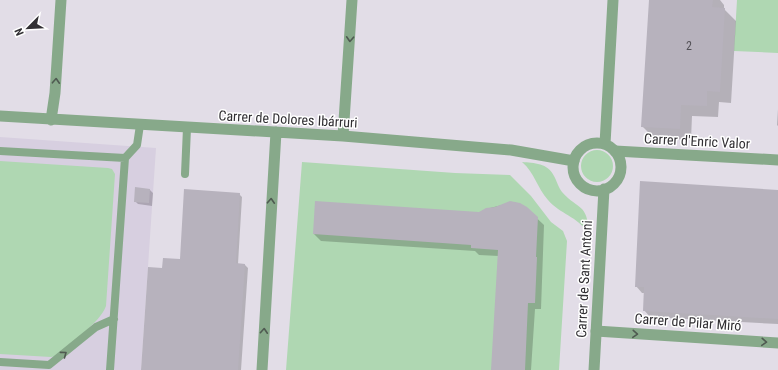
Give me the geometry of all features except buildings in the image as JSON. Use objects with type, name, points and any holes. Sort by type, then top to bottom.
[{"type":"street","points":[[51,120],[55,94],[61,0]]},
{"type":"street","points":[[343,136],[352,0]]},
{"type":"street","points":[[605,144],[613,0]]},
{"type":"street","name":"Carrer de Dolores Ibárruri","points":[[0,116],[343,136],[511,150],[574,161]]},
{"type":"street","points":[[262,370],[276,132]]},
{"type":"street","points":[[594,143],[605,144],[615,151],[620,162],[619,174],[616,181],[598,191],[583,186],[575,175],[574,161],[576,155],[587,145],[594,143]]},
{"type":"street","name":"Carrer d'Enric Valor","points":[[615,151],[778,160]]},
{"type":"street","name":"Carrer de Sant Antoni","points":[[594,370],[604,189]]},
{"type":"street","name":"Carrer de Pilar Miró","points":[[596,332],[778,343]]},
{"type":"lane","points":[[110,370],[125,158],[137,145],[140,125]]},
{"type":"lane","points":[[185,174],[187,128]]},
{"type":"lane","points":[[0,151],[125,158]]},
{"type":"lane","points":[[0,362],[49,365],[96,327],[114,319]]},
{"type":"shaded area","points":[[0,137],[156,148],[141,370],[0,370]]},
{"type":"green space","points":[[737,0],[778,0],[778,53],[734,51]]},
{"type":"green space","points":[[594,150],[600,150],[610,157],[613,166],[612,172],[606,179],[600,182],[594,182],[584,175],[581,169],[581,163],[588,153]]},
{"type":"green space","points":[[0,161],[108,168],[112,169],[115,174],[106,306],[98,319],[91,326],[56,356],[0,354]]},
{"type":"green space","points":[[302,162],[455,173],[510,175],[531,196],[551,222],[563,231],[567,241],[559,370],[286,370]]},
{"type":"green space","points":[[522,162],[540,164],[548,168],[562,192],[584,212],[588,224],[589,234],[579,223],[558,209],[548,200],[541,191],[530,171]]}]
